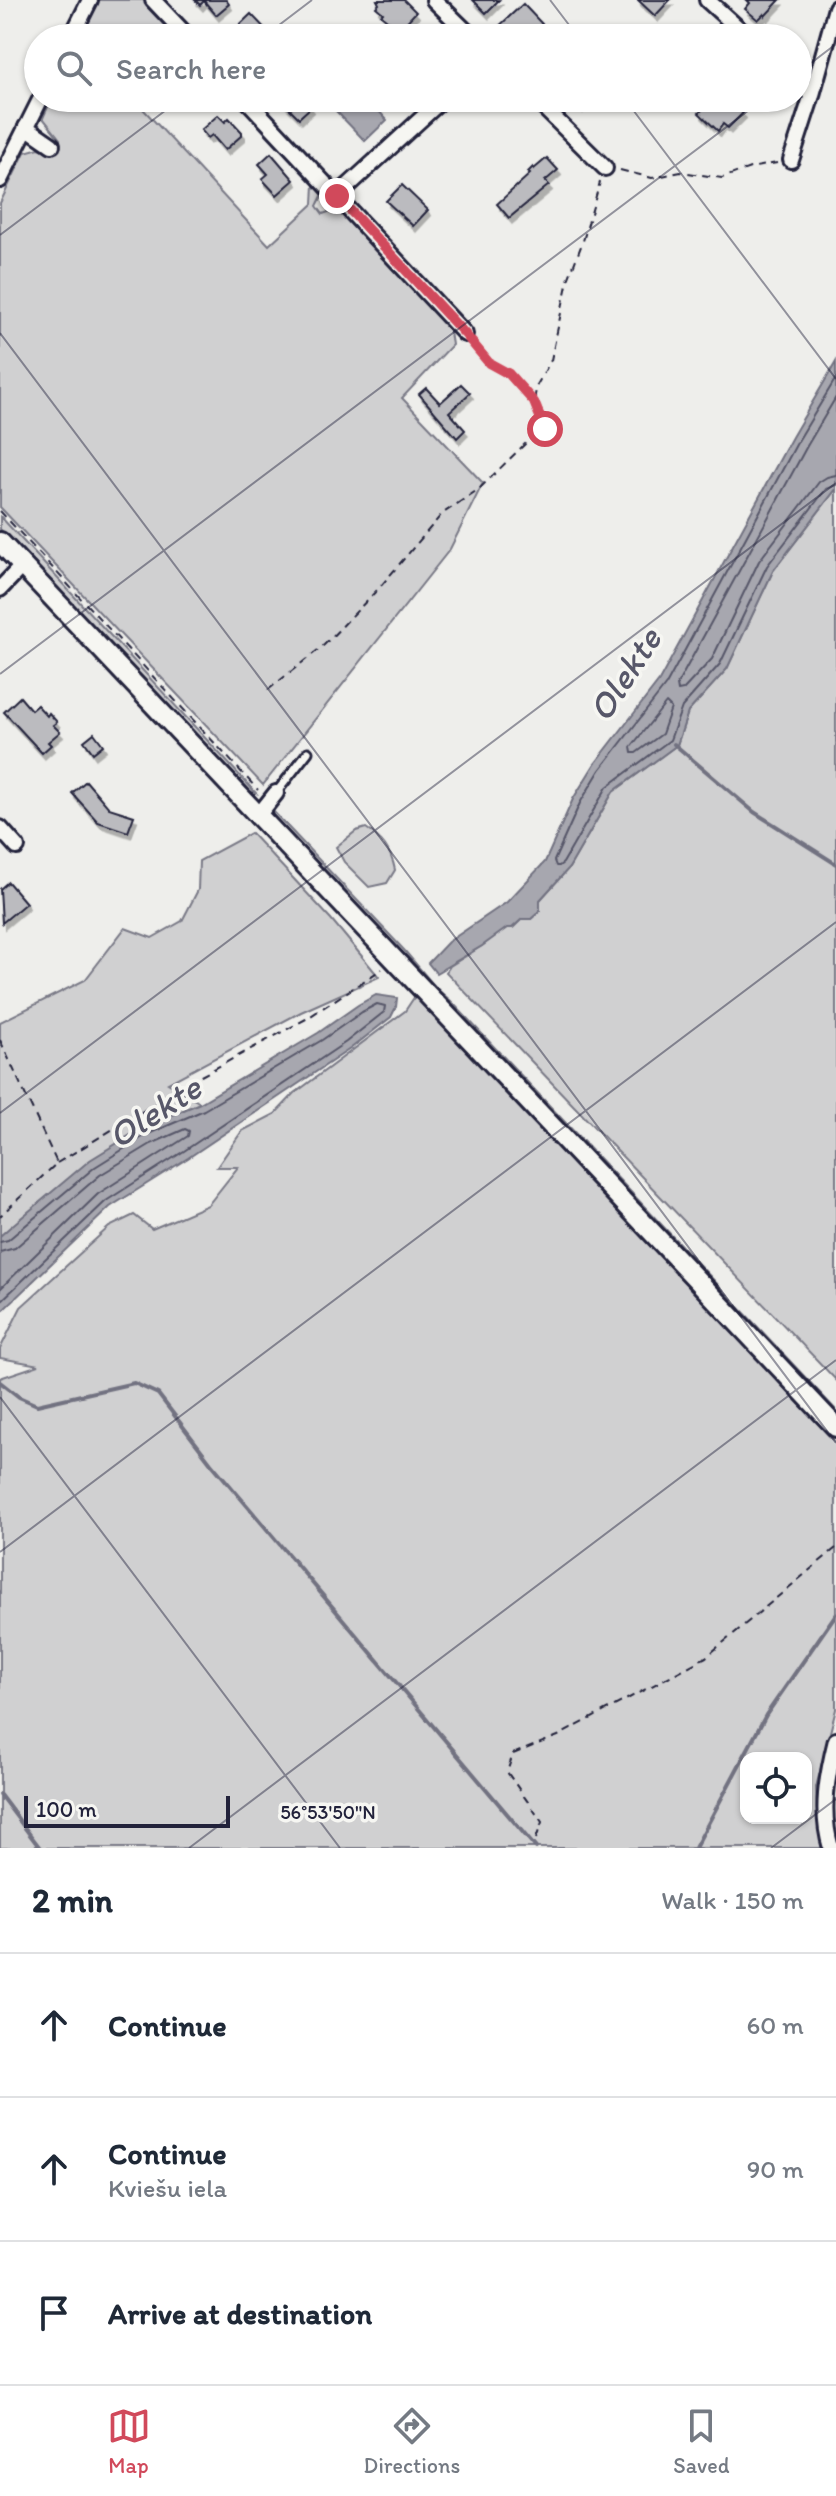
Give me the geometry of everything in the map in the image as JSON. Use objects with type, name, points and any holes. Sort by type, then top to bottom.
[{"type":"main road","points":[[0,542],[836,1427]]},
{"type":"street","points":[[78,24],[90,0]]},
{"type":"street","points":[[153,0],[176,24]]},
{"type":"street","points":[[434,0],[459,24]]},
{"type":"street","points":[[707,0],[734,24]]},
{"type":"street","points":[[812,95],[836,8]]},
{"type":"street","points":[[0,180],[4,162],[34,112]]},
{"type":"street","points":[[258,112],[465,334]]},
{"type":"street","points":[[337,196],[429,112]]},
{"type":"street","points":[[548,112],[605,168]]},
{"type":"street","points":[[791,160],[807,112]]},
{"type":"street","points":[[26,127],[52,145]]},
{"type":"street","points":[[0,589],[22,566]]},
{"type":"street","points":[[257,817],[276,793]]},
{"type":"street","points":[[0,828],[17,847]]},
{"type":"street","points":[[831,1848],[825,1820],[825,1800],[836,1740]]},
{"type":"lane","points":[[276,793],[308,752]]},
{"type":"path","points":[[534,402],[537,385],[551,360],[568,280],[605,168],[652,178],[681,172],[722,178],[750,168],[791,160]]},
{"type":"path","points":[[268,690],[324,645],[380,587],[442,514],[479,489],[529,440],[545,429],[534,402],[509,374],[489,363],[465,334]]},
{"type":"path","points":[[0,1216],[57,1163],[166,1097],[306,1019],[394,961]]},
{"type":"path","points":[[0,1040],[57,1163]]},
{"type":"path","points":[[536,1839],[542,1822],[507,1772],[513,1754],[558,1736],[706,1657],[836,1548]]},
{"type":"shaded area","points":[[99,0],[149,0],[171,24],[88,24]]},
{"type":"shaded area","points":[[46,112],[146,112],[269,245],[313,204],[314,184],[297,165],[299,163],[322,191],[317,206],[323,214],[344,211],[449,325],[452,345],[402,398],[483,483],[450,549],[263,785],[0,507],[0,203],[25,152],[39,148],[51,152],[60,139],[43,118]]},
{"type":"shaded area","points":[[836,489],[836,1380],[446,972],[450,966],[507,927],[513,928],[522,919],[531,919],[540,911],[540,900],[569,868],[613,792],[677,745],[688,712],[727,669],[773,571]]},
{"type":"shaded area","points":[[0,516],[256,793],[245,790],[0,529]]},
{"type":"shaded area","points":[[271,809],[836,1410],[836,1414],[272,815]]},
{"type":"shaded area","points":[[366,828],[385,846],[395,870],[387,883],[369,887],[344,862],[336,847],[356,831]]},
{"type":"shaded area","points":[[251,833],[331,919],[379,977],[301,1012],[168,1083],[200,1103],[142,1128],[0,1236],[0,1022],[85,980],[125,928],[152,938],[182,921],[198,890],[199,861]]},
{"type":"shaded area","points":[[415,996],[836,1443],[836,1709],[816,1787],[822,1848],[0,1848],[0,1378],[39,1365],[0,1358],[0,1349],[21,1307],[109,1227],[134,1215],[152,1229],[208,1205],[238,1167],[217,1167],[242,1131],[275,1114],[295,1093],[405,1011]]},
{"type":"water","points":[[337,112],[380,112],[387,120],[365,141]]},
{"type":"water","name":"Olekte","points":[[836,362],[836,489],[773,571],[727,669],[688,712],[677,745],[613,792],[569,868],[540,900],[540,911],[436,973],[428,963],[448,942],[507,902],[545,862],[573,799],[594,765],[659,681]]},
{"type":"water","name":"Olekte","points":[[376,995],[397,998],[391,1017],[350,1049],[110,1207],[0,1313],[0,1236],[9,1228],[90,1160],[142,1128],[200,1103]]},
{"type":"building","points":[[195,0],[226,0],[229,4],[216,15],[204,1],[200,5]]},
{"type":"building","points":[[377,0],[404,0],[416,12],[405,24],[392,24],[381,15],[383,13],[376,7],[379,4]]},
{"type":"building","points":[[473,0],[499,0],[486,13]]},
{"type":"building","points":[[638,0],[670,0],[655,16]]},
{"type":"building","points":[[747,0],[780,0],[758,20],[745,9],[750,3]]},
{"type":"building","points":[[523,4],[542,24],[501,24]]},
{"type":"building","points":[[251,14],[261,24],[241,24]]},
{"type":"building","points":[[699,113],[743,113],[728,128],[723,124],[718,131]]},
{"type":"building","points":[[218,115],[225,122],[229,118],[242,132],[225,150],[212,135],[208,138],[201,130]]},
{"type":"building","points":[[271,153],[294,180],[277,195],[262,179],[268,174],[259,164]]},
{"type":"building","points":[[547,158],[558,170],[545,181],[549,185],[509,218],[497,204],[530,174],[528,172],[533,167]]},
{"type":"building","points":[[402,185],[428,210],[413,226],[386,201]]},
{"type":"building","points":[[461,384],[470,393],[449,412],[465,430],[457,438],[419,394],[426,388],[440,403]]},
{"type":"building","points":[[20,697],[31,710],[37,705],[57,722],[53,725],[60,732],[48,742],[51,745],[42,753],[4,712]]},
{"type":"building","points":[[94,733],[103,745],[93,753],[84,741]]},
{"type":"building","points":[[86,781],[109,808],[134,816],[128,832],[98,822],[72,793]]},
{"type":"building","points":[[8,882],[26,903],[2,923],[0,889]]},
{"type":"waterway","points":[[674,744],[754,812],[836,864]]},
{"type":"waterway","points":[[0,1382],[19,1397],[37,1405],[134,1383],[158,1394],[211,1463],[536,1848]]},
{"type":"waterway","points":[[695,1848],[766,1715],[836,1614]]},
{"type":"waterway","points":[[0,1795],[40,1848]]},
{"type":"route","points":[[337,196],[489,363],[509,374],[534,402],[545,429]]}]
